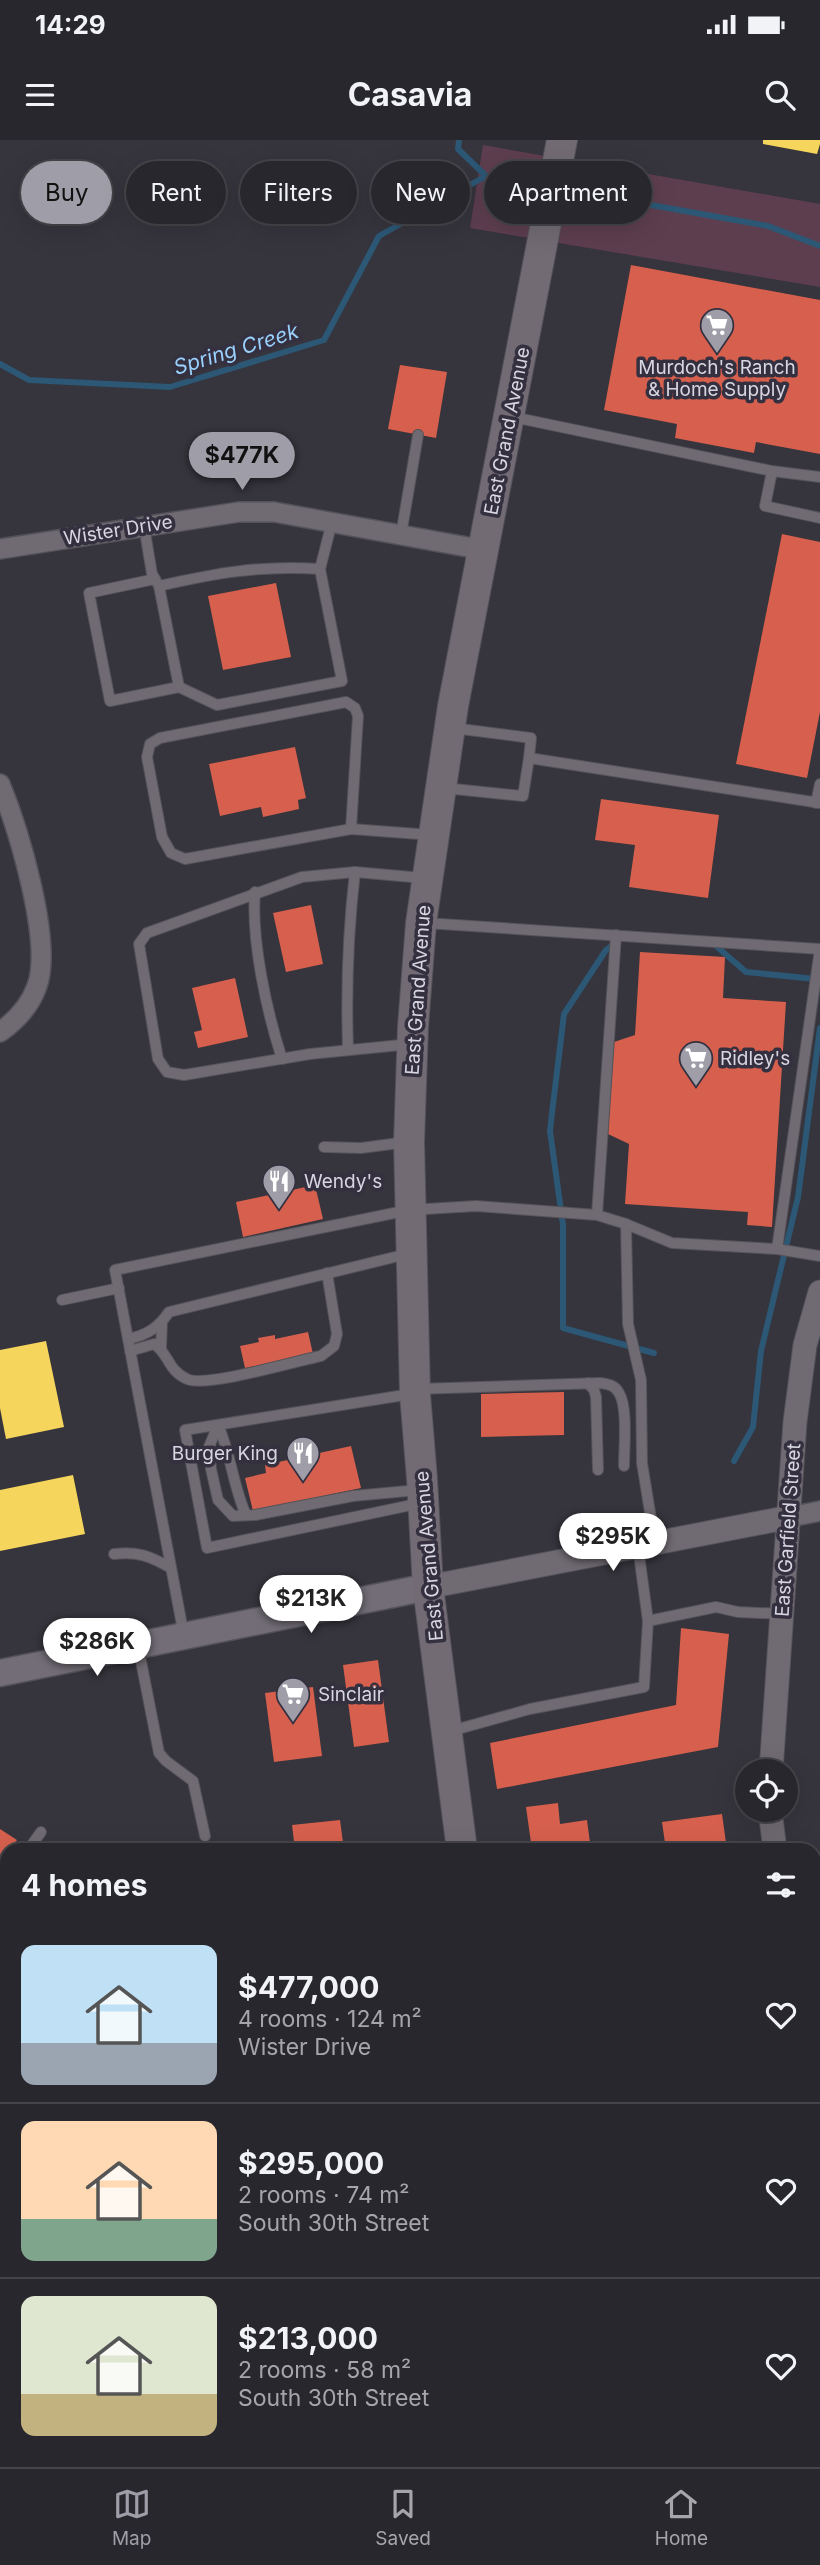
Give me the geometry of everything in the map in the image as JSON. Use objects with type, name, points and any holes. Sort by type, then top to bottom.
[{"type":"main road","name":"East Grand Avenue","points":[[461,1843],[428,1587],[415,1391],[409,1142],[412,1044],[421,923],[449,728],[559,152]]},
{"type":"main road","points":[[0,1673],[428,1587]]},
{"type":"street","name":"Wister Drive","points":[[0,549],[239,512],[274,512],[484,550]]},
{"type":"street","points":[[0,784],[24,860],[37,918],[41,955],[38,984],[27,1007],[0,1032]]},
{"type":"street","name":"East Garfield Street","points":[[772,1759],[795,1422],[804,1345],[820,1292]]},
{"type":"street","points":[[428,1587],[820,1511]]},
{"type":"street","points":[[772,1822],[774,1843]]},
{"type":"lane","points":[[509,416],[772,471],[820,477]]},
{"type":"lane","points":[[401,535],[418,435]]},
{"type":"lane","points":[[772,471],[765,506],[820,518]]},
{"type":"lane","points":[[320,569],[279,566],[224,571],[89,593],[110,701],[179,687],[217,705],[342,681],[320,569],[332,523]]},
{"type":"lane","points":[[144,526],[152,574],[157,582],[179,687]]},
{"type":"lane","points":[[351,829],[358,716],[355,708],[346,702],[160,738],[150,744],[147,757],[162,838],[171,853],[185,859],[351,829],[433,835]]},
{"type":"lane","points":[[440,788],[523,796],[529,758],[531,738],[449,728]]},
{"type":"lane","points":[[529,758],[818,803],[820,784]]},
{"type":"lane","points":[[412,1044],[348,1049],[184,1075],[167,1072],[159,1059],[139,944],[147,933],[302,877],[355,872],[427,878]]},
{"type":"lane","points":[[348,1049],[348,943],[355,872]]},
{"type":"lane","points":[[255,892],[253,915],[263,982],[282,1059]]},
{"type":"lane","points":[[421,923],[820,949],[777,1249]]},
{"type":"lane","points":[[597,1216],[616,935]]},
{"type":"lane","points":[[324,1147],[361,1148],[409,1142]]},
{"type":"lane","points":[[184,1636],[116,1270],[410,1210],[476,1206],[597,1216],[626,1224],[672,1243],[777,1249],[820,1256]]},
{"type":"lane","points":[[447,1732],[530,1709],[644,1687],[648,1621],[641,1380],[628,1324],[626,1224]]},
{"type":"lane","points":[[128,1339],[146,1335],[162,1322],[169,1312],[411,1253]]},
{"type":"lane","points":[[162,1322],[161,1348],[173,1371],[189,1381],[221,1379],[321,1356],[334,1346],[337,1334],[327,1273]]},
{"type":"lane","points":[[62,1300],[119,1288]]},
{"type":"lane","points":[[130,1350],[154,1344],[161,1348]]},
{"type":"lane","points":[[588,1383],[596,1397],[598,1470]]},
{"type":"lane","points":[[423,1496],[207,1548],[185,1430],[415,1391],[588,1383],[612,1385],[619,1392],[623,1403],[624,1466]]},
{"type":"lane","points":[[218,1425],[226,1443],[239,1499],[246,1515]]},
{"type":"lane","points":[[218,1425],[209,1447],[211,1469],[218,1500],[233,1516],[353,1496],[423,1496]]},
{"type":"lane","points":[[114,1554],[147,1554],[171,1568]]},
{"type":"lane","points":[[648,1621],[716,1607],[738,1612],[783,1614]]},
{"type":"lane","points":[[138,1645],[159,1753],[193,1781],[205,1836]]},
{"type":"lane","points":[[33,1843],[41,1832]]},
{"type":"shaded area","points":[[483,145],[574,161],[484,161],[484,224],[652,224],[652,175],[820,204],[820,287],[470,228]]},
{"type":"building: Homes","points":[[763,140],[820,140],[820,144],[817,154],[763,144]]},
{"type":"building: Homes","points":[[46,1341],[64,1427],[6,1439],[0,1408],[0,1350]]},
{"type":"building: Homes","points":[[73,1475],[85,1534],[0,1551],[0,1490]]},
{"type":"building: Shops","name":"Murdoch's Ranch & Home Supply","points":[[631,265],[820,300],[820,454],[756,442],[754,453],[675,438],[677,424],[604,410]]},
{"type":"building: Shops","points":[[400,365],[447,372],[436,438],[388,429]]},
{"type":"building: Shops","points":[[782,534],[820,542],[820,712],[807,778],[736,764]]},
{"type":"building: Shops","points":[[276,583],[291,657],[223,670],[208,596]]},
{"type":"building: Shops","points":[[295,747],[306,798],[298,800],[299,809],[263,817],[261,807],[220,816],[209,764]]},
{"type":"building: Shops","points":[[601,799],[719,815],[708,898],[629,887],[635,845],[595,840]]},
{"type":"building: Shops","points":[[311,905],[323,964],[286,972],[273,913]]},
{"type":"building: Shops","name":"Ridley's","points":[[640,952],[725,957],[723,998],[786,1002],[772,1227],[747,1225],[748,1212],[625,1204],[629,1144],[608,1134],[614,1042],[635,1035]]},
{"type":"building: Shops","points":[[235,978],[248,1037],[198,1048],[194,1032],[202,1030],[192,988]]},
{"type":"building: Shops","name":"Wendy's","points":[[315,1185],[323,1219],[243,1237],[236,1202]]},
{"type":"building: Shops","points":[[308,1332],[313,1354],[245,1368],[240,1346],[259,1342],[258,1338],[275,1335],[275,1339]]},
{"type":"building: Shops","points":[[564,1392],[564,1435],[481,1437],[481,1394]]},
{"type":"building: Shops","name":"Burger King","points":[[351,1446],[361,1488],[253,1511],[245,1478],[266,1473],[265,1465]]},
{"type":"building: Shops","points":[[681,1628],[729,1634],[718,1747],[497,1789],[490,1743],[676,1705]]},
{"type":"building: Shops","name":"Sinclair","points":[[378,1660],[389,1742],[354,1747],[343,1665]]},
{"type":"building: Shops","name":"Sinclair","points":[[313,1687],[322,1756],[274,1762],[265,1693]]},
{"type":"building: Shops","points":[[558,1803],[560,1824],[587,1820],[590,1843],[531,1843],[526,1807]]},
{"type":"building: Shops","points":[[722,1814],[726,1843],[665,1843],[662,1822]]},
{"type":"building: Shops","points":[[340,1820],[343,1843],[294,1843],[292,1825]]},
{"type":"building: Shops","points":[[0,1829],[17,1840],[15,1843],[0,1843]]},
{"type":"waterway","points":[[459,140],[458,149],[484,174]]},
{"type":"waterway","name":"Spring Creek","points":[[0,364],[29,380],[170,387],[324,340],[379,236],[484,177]]},
{"type":"waterway","name":"Spring Creek","points":[[652,205],[768,226],[820,246]]},
{"type":"waterway","points":[[615,943],[606,950],[564,1014],[550,1131],[563,1225],[563,1328],[654,1353]]},
{"type":"waterway","points":[[715,945],[746,972],[815,979],[820,983]]},
{"type":"waterway","points":[[734,1461],[753,1427],[761,1351],[798,1197],[820,1028]]},
{"type":"place","name":"Murdoch's Ranch & Home Supply","points":[[717,355]]},
{"type":"place","name":"Ridley's","points":[[696,1088]]},
{"type":"place","name":"Wendy's","points":[[279,1211]]},
{"type":"place","name":"Burger King","points":[[303,1483]]},
{"type":"place","name":"Sinclair","points":[[293,1724]]}]
